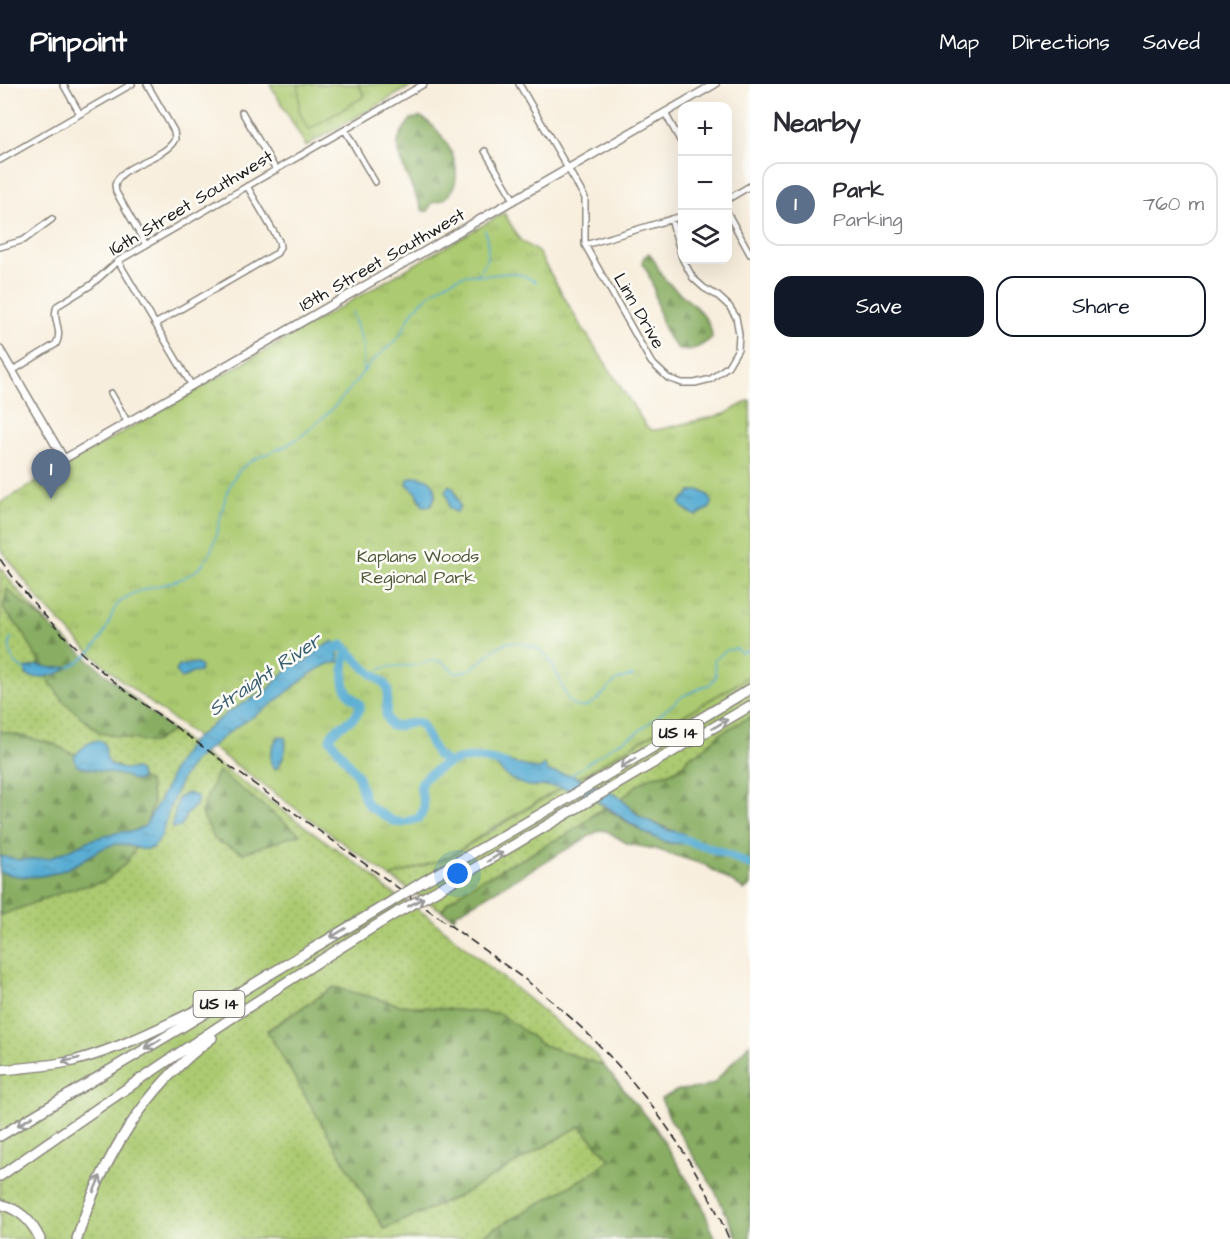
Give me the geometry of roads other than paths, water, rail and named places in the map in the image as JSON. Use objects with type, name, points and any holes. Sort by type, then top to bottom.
[{"type":"highway","name":"US 14","points":[[0,1136],[750,689]]},
{"type":"highway","name":"US 14","points":[[0,1176],[164,1062],[314,964],[398,912],[577,810],[750,706]]},
{"type":"highway","points":[[0,1070],[74,1060],[110,1049],[260,980]]},
{"type":"highway","points":[[77,1239],[86,1210],[102,1173],[123,1134],[147,1101],[177,1067],[207,1041],[272,993]]},
{"type":"highway","points":[[0,1204],[25,1215],[40,1239]]},
{"type":"street","points":[[63,84],[80,114]]},
{"type":"street","points":[[0,160],[132,84]]},
{"type":"street","points":[[146,245],[116,192],[115,185],[119,176],[169,147],[175,139],[174,130],[147,84]]},
{"type":"street","name":"16th Street Southwest","points":[[12,371],[56,344],[60,332],[54,318],[57,306],[91,285],[118,261],[424,84]]},
{"type":"street","name":"Linn Drive","points":[[519,84],[585,198],[585,245],[651,362],[668,378],[682,383],[695,384],[711,379],[728,366],[738,349],[740,334],[736,318],[729,306],[693,278],[686,264]]},
{"type":"street","name":"18th Street Southwest","points":[[12,371],[64,459],[715,84]]},
{"type":"street","points":[[242,112],[276,170]]},
{"type":"street","points":[[665,113],[678,137]]},
{"type":"street","points":[[345,130],[375,182]]},
{"type":"street","points":[[485,151],[514,200]]},
{"type":"street","points":[[155,324],[277,253],[280,247],[279,241],[247,186]]},
{"type":"street","points":[[732,197],[750,186]]},
{"type":"street","points":[[585,245],[678,217]]},
{"type":"street","points":[[0,247],[24,240],[52,219]]},
{"type":"street","name":"Linn Drive","points":[[671,219],[678,242]]},
{"type":"street","points":[[732,221],[750,254]]},
{"type":"street","points":[[118,261],[192,386]]},
{"type":"street","points":[[0,350],[12,371]]},
{"type":"street","points":[[111,393],[128,423]]},
{"type":"water","points":[[415,476],[427,479],[436,490],[430,506],[423,506],[417,493],[407,484],[408,479]]},
{"type":"water","points":[[449,485],[454,489],[460,506],[457,512],[449,507],[445,491]]},
{"type":"water","points":[[699,490],[708,495],[712,503],[710,508],[696,516],[682,507],[680,502],[691,492]]},
{"type":"water","points":[[334,641],[338,648],[339,662],[328,664],[313,672],[267,708],[233,729],[194,761],[181,780],[161,837],[154,847],[140,849],[123,844],[108,846],[71,867],[42,876],[31,877],[0,872],[0,856],[20,860],[50,858],[93,839],[134,831],[145,826],[165,790],[174,767],[191,742],[228,712],[269,689],[293,665],[306,661],[320,648]]},
{"type":"water","points":[[196,663],[201,667],[200,672],[192,673],[181,679],[176,671],[179,666]]},
{"type":"water","points":[[37,665],[53,668],[69,667],[48,676],[26,675],[26,668]]},
{"type":"water","points":[[279,736],[285,737],[285,750],[275,769],[270,757]]},
{"type":"water","points":[[99,740],[104,743],[106,757],[112,765],[136,769],[140,772],[141,779],[135,781],[125,776],[77,766],[74,757],[76,754],[88,744]]},
{"type":"water","points":[[493,760],[503,760],[536,769],[540,769],[544,764],[548,772],[571,775],[618,796],[639,816],[667,830],[683,833],[690,842],[676,844],[648,835],[596,800],[579,792],[518,783],[504,774]]},
{"type":"water","points":[[187,793],[197,796],[197,804],[186,815],[181,827],[174,828],[172,826],[178,798]]},
{"type":"waterway","points":[[477,274],[485,264],[488,254],[485,230]]},
{"type":"waterway","points":[[69,667],[83,659],[94,648],[103,635],[115,608],[127,597],[148,588],[181,579],[200,567],[213,546],[227,494],[239,471],[257,458],[291,443],[323,417],[338,403],[371,363],[398,338],[411,314],[428,296],[450,281],[466,275],[513,273],[536,282]]},
{"type":"waterway","points":[[352,312],[363,345],[363,371]]},
{"type":"waterway","points":[[11,637],[10,653],[14,662],[27,671]]},
{"type":"waterway","points":[[372,674],[390,666],[411,666],[436,660],[444,663],[456,673],[465,671],[480,663],[498,647],[511,642],[538,649],[548,658],[567,698],[579,707],[595,702],[616,681],[633,676]]},
{"type":"waterway","name":"Straight River","points":[[330,652],[342,645],[346,648],[344,683],[349,694],[360,705],[355,716],[337,729],[330,739],[357,774],[365,800],[370,807],[393,821],[402,823],[419,818],[424,807],[422,782],[441,766],[468,758],[486,759],[505,764]]},
{"type":"waterway","points":[[346,648],[366,669],[385,684],[388,690],[386,716],[391,726],[420,723],[437,755],[448,763]]},
{"type":"waterway","points":[[571,775],[614,745],[635,734],[683,696],[710,684],[716,677],[714,660],[727,650],[737,649],[741,653],[750,650]]},
{"type":"waterway","name":"Straight River","points":[[677,837],[724,853],[750,865]]},
{"type":"railway","points":[[0,559],[28,596],[59,630],[127,692],[527,981],[559,1007],[590,1036],[645,1097],[692,1165],[729,1239]]},
{"type":"place","name":"Park","points":[[51,499]]},
{"type":"park label","name":"Kaplans Woods Regional Park","points":[[418,566]]}]
